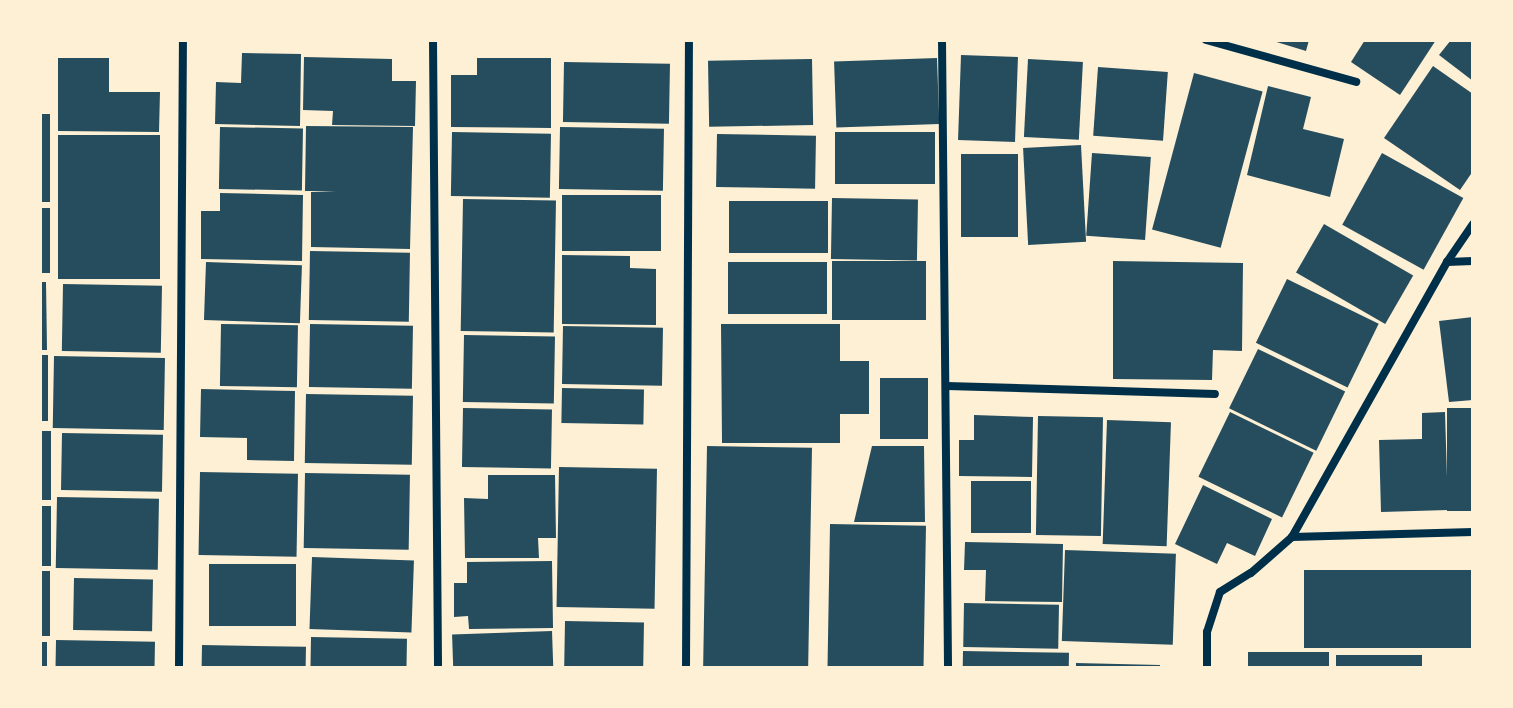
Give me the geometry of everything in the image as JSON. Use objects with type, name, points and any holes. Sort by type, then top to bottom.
[{"type":"street","points":[[179,668],[183,40]]},
{"type":"street","points":[[433,40],[438,668]]},
{"type":"street","points":[[686,668],[689,40]]},
{"type":"street","points":[[942,40],[948,668]]},
{"type":"street","points":[[1206,40],[1356,82]]},
{"type":"street","points":[[1207,668],[1207,632],[1220,592],[1251,573],[1292,537],[1447,262],[1473,224]]},
{"type":"street","points":[[1447,262],[1473,261]]},
{"type":"street","points":[[947,386],[1215,394]]},
{"type":"street","points":[[1292,537],[1473,532]]},
{"type":"building","points":[[1270,40],[1309,40],[1306,51]]},
{"type":"building","points":[[1365,40],[1436,40],[1400,95],[1351,62]]},
{"type":"building","points":[[1451,40],[1473,40],[1473,81],[1439,55]]},
{"type":"building","points":[[242,53],[301,54],[300,126],[215,124],[216,82],[241,83]]},
{"type":"building","points":[[961,55],[1018,57],[1015,142],[958,140]]},
{"type":"building","points":[[304,57],[392,59],[392,81],[416,81],[415,126],[332,125],[333,111],[303,110]]},
{"type":"building","points":[[58,58],[109,58],[109,92],[160,92],[159,132],[58,131]]},
{"type":"building","points":[[477,58],[551,58],[551,128],[451,127],[451,75],[477,75]]},
{"type":"building","points":[[937,58],[939,124],[836,128],[834,62]]},
{"type":"building","points":[[812,59],[813,125],[709,127],[708,61]]},
{"type":"building","points":[[1028,59],[1083,62],[1079,140],[1024,137]]},
{"type":"building","points":[[564,62],[670,64],[669,124],[563,122]]},
{"type":"building","points":[[1433,66],[1473,94],[1473,171],[1460,190],[1384,138]]},
{"type":"building","points":[[1098,67],[1168,72],[1163,141],[1093,136]]},
{"type":"building","points":[[1194,73],[1263,91],[1221,248],[1152,229]]},
{"type":"building","points":[[1268,86],[1311,97],[1303,129],[1344,139],[1330,197],[1247,175]]},
{"type":"building","points":[[40,114],[50,114],[50,202],[40,202]]},
{"type":"building","points":[[306,126],[413,127],[410,249],[311,247],[311,192],[336,191],[305,191]]},
{"type":"building","points":[[220,127],[303,128],[302,190],[219,189]]},
{"type":"building","points":[[560,127],[664,129],[663,191],[559,189]]},
{"type":"building","points":[[452,132],[551,134],[550,198],[451,196]]},
{"type":"building","points":[[835,132],[935,132],[935,184],[835,184]]},
{"type":"building","points":[[717,134],[816,136],[815,189],[716,187]]},
{"type":"building","points":[[58,135],[160,135],[160,279],[58,279]]},
{"type":"building","points":[[1081,145],[1086,242],[1028,245],[1023,148]]},
{"type":"building","points":[[1092,153],[1151,157],[1145,240],[1086,236]]},
{"type":"building","points":[[1382,153],[1463,198],[1424,270],[1342,225]]},
{"type":"building","points":[[961,154],[1018,154],[1018,237],[961,237]]},
{"type":"building","points":[[220,193],[303,195],[302,261],[201,259],[201,211],[220,211]]},
{"type":"building","points":[[562,195],[661,195],[661,251],[562,251]]},
{"type":"building","points":[[832,198],[918,200],[917,260],[831,259]]},
{"type":"building","points":[[463,199],[556,201],[554,333],[461,331]]},
{"type":"building","points":[[729,201],[828,201],[828,253],[729,253]]},
{"type":"building","points":[[40,208],[50,208],[50,273],[40,273]]},
{"type":"building","points":[[1324,224],[1413,276],[1385,324],[1296,272]]},
{"type":"building","points":[[310,251],[410,253],[409,322],[309,320]]},
{"type":"building","points":[[562,255],[630,256],[630,268],[656,269],[656,325],[562,324]]},
{"type":"building","points":[[832,261],[926,261],[926,320],[832,320]]},
{"type":"building","points":[[1113,261],[1243,263],[1242,351],[1213,350],[1212,380],[1113,379]]},
{"type":"building","points":[[206,262],[302,265],[300,323],[204,320]]},
{"type":"building","points":[[728,262],[827,262],[827,314],[728,314]]},
{"type":"building","points":[[1287,279],[1379,324],[1348,388],[1256,343]]},
{"type":"building","points":[[40,282],[46,282],[47,350],[40,350]]},
{"type":"building","points":[[63,284],[162,286],[161,353],[62,351]]},
{"type":"building","points":[[1473,317],[1473,400],[1449,402],[1439,321]]},
{"type":"building","points":[[221,324],[298,325],[297,387],[220,386]]},
{"type":"building","points":[[310,324],[413,326],[412,389],[309,387]]},
{"type":"building","points":[[721,324],[840,324],[840,361],[869,361],[869,414],[840,414],[840,443],[722,443]]},
{"type":"building","points":[[563,326],[663,328],[662,386],[562,384]]},
{"type":"building","points":[[464,335],[555,337],[554,404],[463,402]]},
{"type":"building","points":[[1258,349],[1345,392],[1316,451],[1229,408]]},
{"type":"building","points":[[40,355],[48,355],[48,421],[40,421]]},
{"type":"building","points":[[54,356],[165,358],[164,430],[53,428]]},
{"type":"building","points":[[880,378],[928,378],[928,439],[880,439]]},
{"type":"building","points":[[562,388],[644,389],[643,424],[561,423]]},
{"type":"building","points":[[201,389],[295,391],[294,461],[247,460],[247,438],[200,437]]},
{"type":"building","points":[[306,394],[413,396],[412,465],[305,463]]},
{"type":"building","points":[[463,408],[552,410],[551,469],[462,467]]},
{"type":"building","points":[[1447,408],[1473,408],[1473,511],[1447,511]]},
{"type":"building","points":[[1230,412],[1314,453],[1282,517],[1198,477]]},
{"type":"building","points":[[1445,412],[1448,510],[1381,512],[1379,440],[1422,439],[1422,413]]},
{"type":"building","points":[[974,415],[1033,417],[1032,477],[959,476],[959,440],[974,440]]},
{"type":"building","points":[[1038,416],[1103,417],[1101,536],[1036,535]]},
{"type":"building","points":[[1107,420],[1171,422],[1167,546],[1103,544]]},
{"type":"building","points":[[40,431],[51,431],[51,500],[40,500]]},
{"type":"building","points":[[62,433],[163,435],[162,492],[61,490]]},
{"type":"building","points":[[707,446],[812,448],[808,668],[703,668]]},
{"type":"building","points":[[872,446],[924,446],[925,522],[854,522]]},
{"type":"building","points":[[559,467],[657,469],[655,609],[557,607]]},
{"type":"building","points":[[200,472],[298,474],[297,557],[199,555]]},
{"type":"building","points":[[305,473],[410,475],[409,550],[304,548]]},
{"type":"building","points":[[488,475],[555,475],[556,538],[538,538],[539,558],[465,558],[464,498],[488,499]]},
{"type":"building","points":[[971,481],[1031,481],[1031,533],[971,533]]},
{"type":"building","points":[[1203,485],[1272,519],[1255,556],[1227,543],[1217,564],[1175,544]]},
{"type":"building","points":[[57,497],[159,499],[158,570],[56,568]]},
{"type":"building","points":[[40,506],[51,506],[51,566],[40,566]]},
{"type":"building","points":[[830,524],[926,526],[924,668],[827,668]]},
{"type":"building","points":[[965,542],[1063,544],[1062,602],[985,601],[986,570],[964,570]]},
{"type":"building","points":[[1065,550],[1176,554],[1173,645],[1062,641]]},
{"type":"building","points":[[312,557],[414,561],[411,633],[309,629]]},
{"type":"building","points":[[552,561],[553,628],[469,629],[468,616],[454,617],[454,583],[467,583],[467,562]]},
{"type":"building","points":[[209,564],[296,564],[296,626],[209,626]]},
{"type":"building","points":[[1304,570],[1473,570],[1473,648],[1304,648]]},
{"type":"building","points":[[40,571],[50,571],[50,636],[40,636]]},
{"type":"building","points":[[74,578],[153,579],[152,631],[73,630]]},
{"type":"building","points":[[964,603],[1059,605],[1058,649],[963,647]]},
{"type":"building","points":[[565,621],[644,622],[643,668],[564,668]]},
{"type":"building","points":[[552,631],[553,668],[453,668],[452,634]]},
{"type":"building","points":[[311,637],[407,639],[406,668],[310,668]]},
{"type":"building","points":[[56,640],[155,642],[155,668],[56,668]]},
{"type":"building","points":[[40,642],[47,642],[47,668],[40,668]]},
{"type":"building","points":[[202,645],[306,647],[306,668],[202,668]]},
{"type":"building","points":[[963,651],[1069,653],[1069,668],[963,668]]},
{"type":"building","points":[[1248,652],[1329,652],[1329,668],[1248,668]]},
{"type":"building","points":[[1336,655],[1422,655],[1422,668],[1336,668]]},
{"type":"building","points":[[1076,663],[1160,665],[1160,668],[1076,668]]}]
